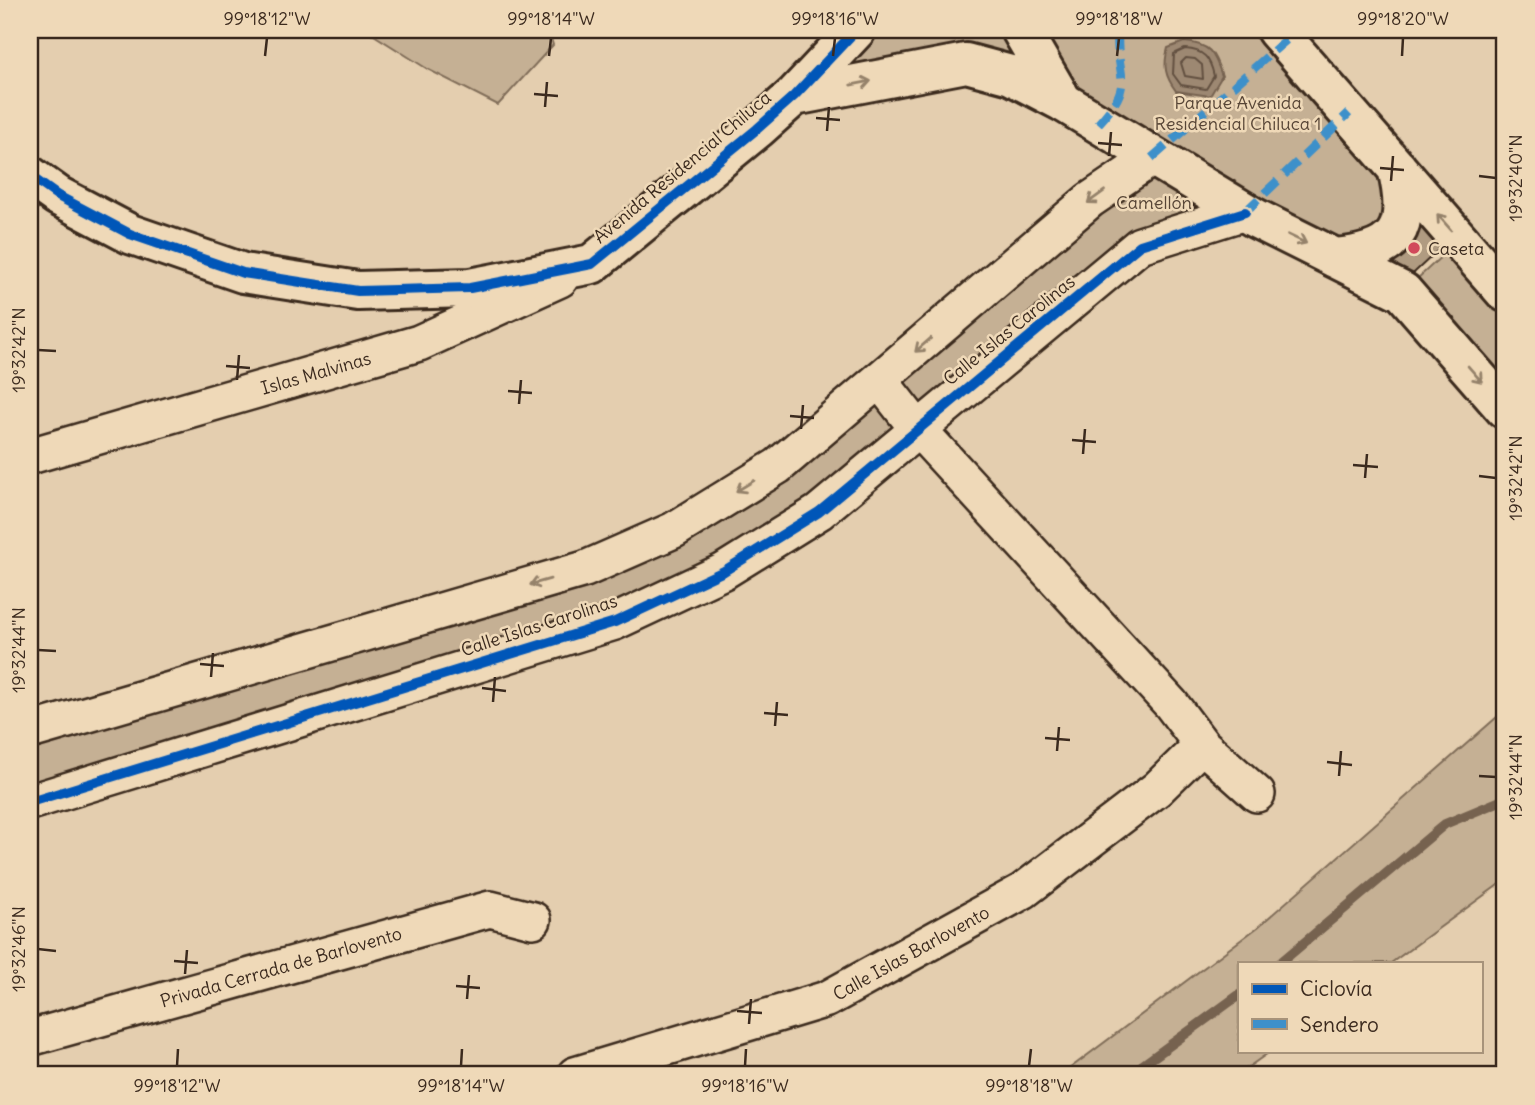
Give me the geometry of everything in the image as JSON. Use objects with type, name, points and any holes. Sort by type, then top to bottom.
[{"type":"street","points":[[794,96],[856,30]]},
{"type":"street","points":[[1021,30],[1063,102]]},
{"type":"street","points":[[1276,30],[1505,292]]},
{"type":"street","name":"Avenida Residencial Chiluca","points":[[30,176],[58,196],[130,234],[256,275],[358,290],[470,288],[592,264],[794,96],[966,63],[1012,75],[1063,102],[1245,212],[1403,292],[1505,409]]},
{"type":"street","points":[[30,731],[585,569],[674,530],[778,466],[881,382],[1090,200],[1152,158]]},
{"type":"street","points":[[1335,258],[1378,251],[1393,238],[1404,206],[1397,168]]},
{"type":"street","name":"Calle Islas Carolinas","points":[[30,802],[615,622],[724,571],[819,512],[1140,245],[1245,212]]},
{"type":"street","name":"Islas Malvinas","points":[[30,456],[419,343],[592,264]]},
{"type":"street","points":[[881,382],[917,428],[1171,704],[1202,745],[1257,794]]},
{"type":"street","name":"Calle Islas Barlovento","points":[[575,1075],[827,999],[1023,891],[1157,789],[1202,745]]},
{"type":"street","name":"Privada Cerrada de Barlovento","points":[[30,1038],[490,909],[534,920]]},
{"type":"green space","points":[[366,30],[548,30],[553,45],[498,105],[429,70]]},
{"type":"green space","points":[[856,30],[1276,30],[1397,168],[1378,251],[1255,218],[1140,245],[724,571],[30,802],[30,731],[674,530],[1152,158],[1011,75],[794,96]]},
{"type":"green space","points":[[1459,240],[1505,292],[1505,409],[1403,292]]},
{"type":"green space","points":[[1505,710],[1505,880],[1392,962],[1238,962],[1238,1052],[1270,1052],[1237,1075],[1061,1075],[1258,927]]},
{"type":"water","points":[[1184,42],[1205,47],[1216,61],[1222,76],[1210,96],[1176,91],[1169,80],[1165,66],[1168,48]]},
{"type":"building","name":"Caseta","points":[[1413,197],[1450,239],[1399,287],[1378,254]]},
{"type":"waterway","points":[[1281,962],[1445,824],[1505,799]]},
{"type":"waterway","points":[[1129,1075],[1238,996]]},
{"type":"marked path","points":[[1098,124],[1118,98],[1121,88],[1118,30]]},
{"type":"marked path","points":[[1152,158],[1286,40]]},
{"type":"marked path","points":[[1245,212],[1349,113]]},
{"type":"cycle path","points":[[30,176],[58,196],[130,234],[243,273],[358,291],[470,288],[592,264],[757,129],[794,96],[856,30]]},
{"type":"cycle path","points":[[30,802],[615,622],[724,571],[819,512],[1140,245],[1245,212]]},
{"type":"place","name":"Caseta","points":[[1414,248]]},
{"type":"park label","name":"Parque Avenida Residencial Chiluca 1","points":[[1238,112]]},
{"type":"park label","name":"Camellón","points":[[1154,202]]}]
